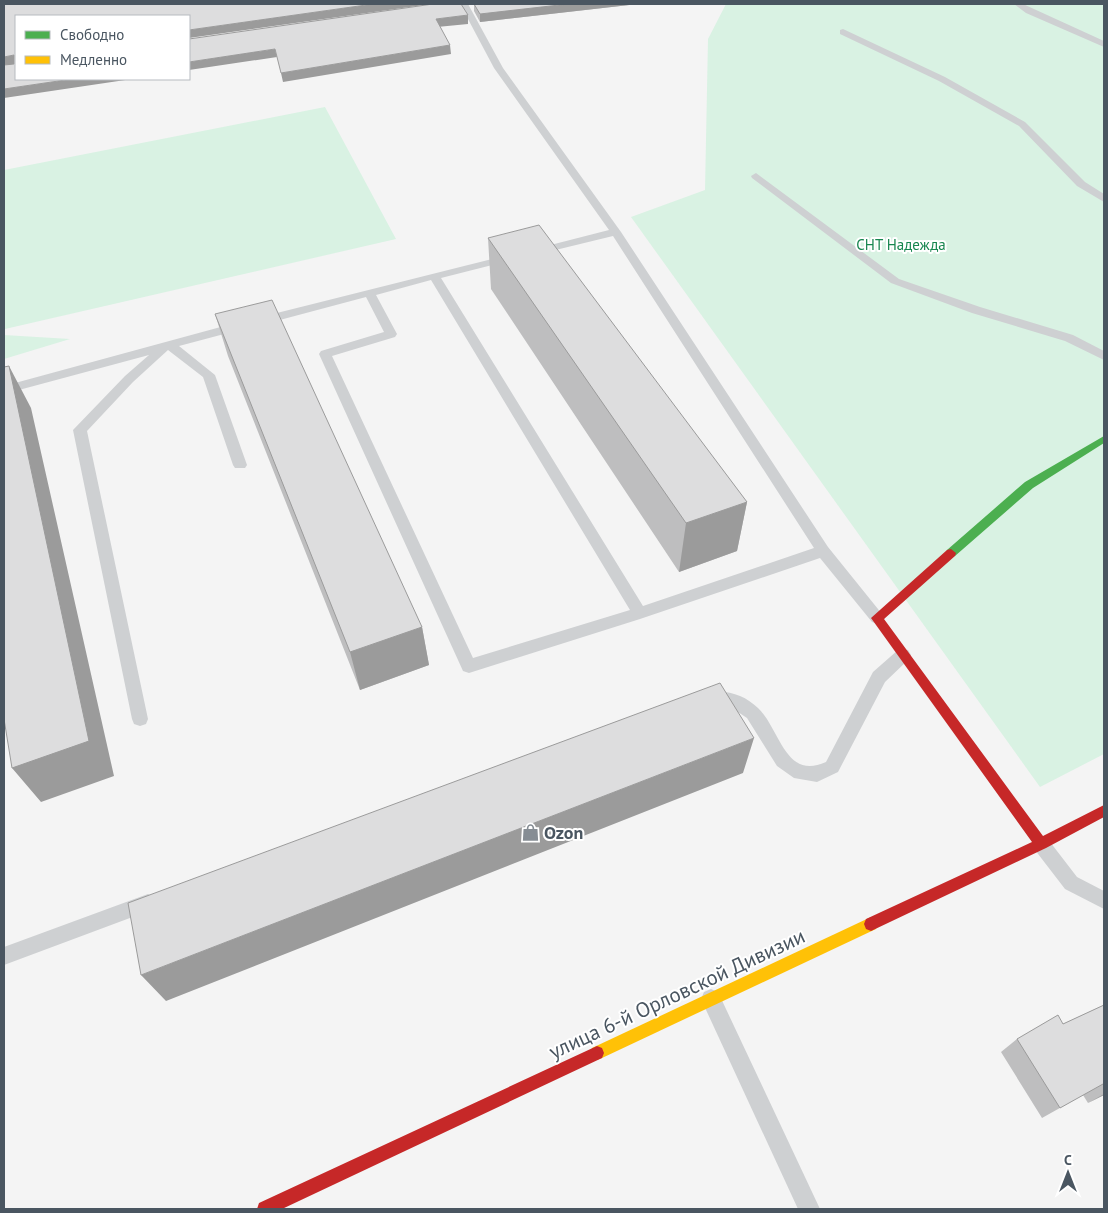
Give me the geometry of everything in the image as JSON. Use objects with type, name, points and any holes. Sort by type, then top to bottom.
[{"type":"street","points":[[1040,844],[877,618],[1029,485],[1104,439]]},
{"type":"street","name":"улица 6-й Орловской Дивизии","points":[[265,1209],[1040,844],[1104,811]]},
{"type":"lane","points":[[1018,4],[1029,11],[1104,44]]},
{"type":"lane","points":[[463,5],[499,68],[616,232],[822,550],[877,618]]},
{"type":"lane","points":[[843,32],[942,79],[1022,124],[1081,184],[1104,199]]},
{"type":"lane","points":[[756,176],[896,281],[976,310],[1069,338],[1104,356]]},
{"type":"lane","points":[[4,390],[168,344],[616,232]]},
{"type":"lane","points":[[434,276],[640,613]]},
{"type":"lane","points":[[369,293],[391,334],[325,354],[469,666],[640,613],[822,550]]},
{"type":"lane","points":[[168,344],[209,375],[240,465]]},
{"type":"lane","points":[[140,719],[80,430],[129,379],[168,344]]},
{"type":"lane","points":[[695,702],[704,699],[732,699],[753,713],[783,761],[800,773],[817,774],[832,767],[879,677],[903,655]]},
{"type":"lane","points":[[1040,844],[1071,883],[1104,900]]},
{"type":"lane","points":[[4,956],[162,897]]},
{"type":"lane","points":[[711,999],[809,1209]]},
{"type":"green space","name":"СНТ Надежда","points":[[726,4],[1104,4],[1104,754],[1040,787],[631,217],[705,190],[708,39]]},
{"type":"green space","points":[[325,107],[396,239],[5,329],[4,170]]},
{"type":"green space","points":[[4,335],[70,339],[4,359]]},
{"type":"building","points":[[4,4],[373,4],[190,30],[190,15],[15,15],[15,80],[65,80],[4,89],[4,65],[14,64],[14,55],[4,57]]},
{"type":"building","points":[[433,4],[461,4],[468,15],[436,19],[450,45],[281,73],[275,49],[190,62],[190,39]]},
{"type":"building","points":[[474,4],[568,4],[480,14]]},
{"type":"building","points":[[539,225],[747,502],[686,523],[488,238]]},
{"type":"building","points":[[272,300],[422,627],[350,652],[215,314]]},
{"type":"building","points":[[9,366],[89,741],[12,768],[4,719],[4,367]]},
{"type":"building","points":[[720,683],[754,738],[141,975],[128,903]]},
{"type":"building","points":[[1104,1005],[1104,1086],[1103,1084],[1060,1108],[1017,1039],[1058,1015],[1063,1024]]},
{"type":"traffic: fast","points":[[951,553],[1029,485],[1104,439]]},
{"type":"traffic: slow","points":[[597,1053],[871,924]]},
{"type":"traffic: jam","points":[[951,553],[877,618],[1041,844]]},
{"type":"traffic: jam","points":[[871,924],[1041,844],[1104,811]]},
{"type":"traffic: jam","points":[[265,1209],[597,1053]]},
{"type":"place","name":"Ozon","points":[[530,833]]}]
